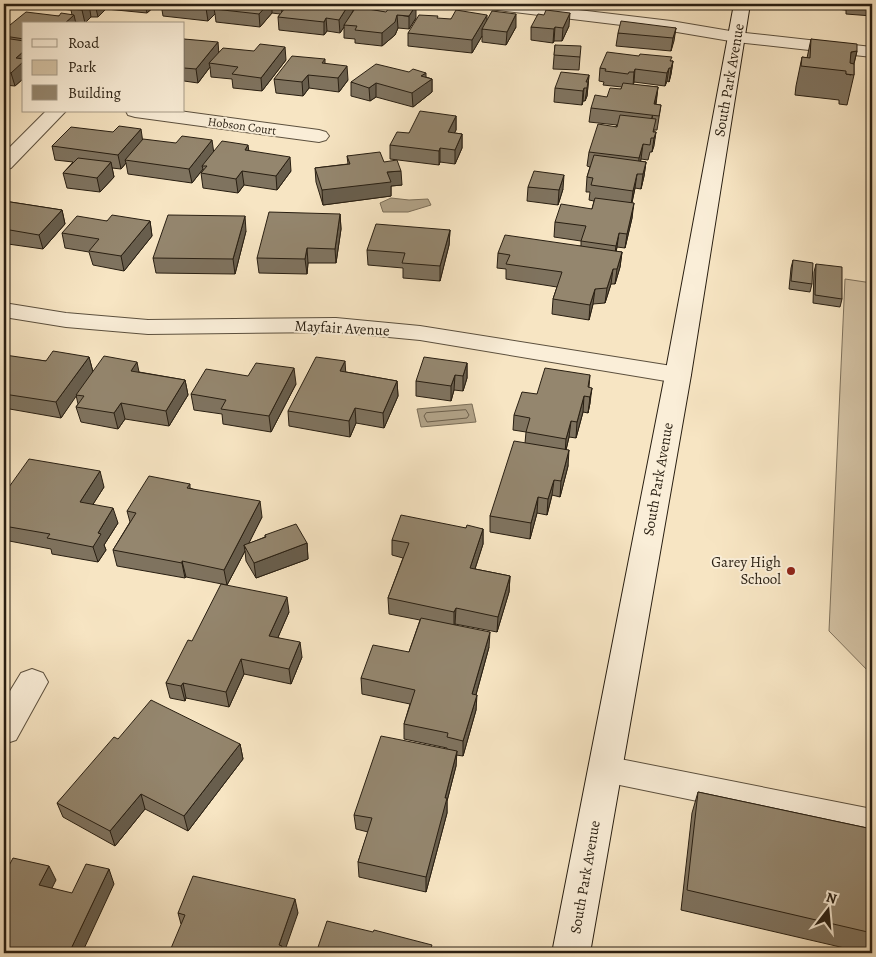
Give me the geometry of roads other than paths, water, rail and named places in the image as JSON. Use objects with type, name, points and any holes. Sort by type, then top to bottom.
[{"type":"street","points":[[489,4],[535,6],[736,37],[872,52]]},
{"type":"street","name":"South Park Avenue","points":[[571,953],[678,374],[742,4]]},
{"type":"street","points":[[4,164],[56,112]]},
{"type":"street","name":"Hobson Court","points":[[142,112],[319,136]]},
{"type":"street","name":"Mayfair Avenue","points":[[4,310],[66,320],[148,327],[336,325],[420,333],[678,374]]},
{"type":"street","points":[[4,730],[32,682]]},
{"type":"lane","points":[[605,769],[872,823]]},
{"type":"water","points":[[391,198],[409,200],[428,199],[431,205],[408,212],[383,212],[380,203]]},
{"type":"water","points":[[472,404],[476,422],[421,427],[417,409]]},
{"type":"place","name":"Garey High School","points":[[791,571]]}]
